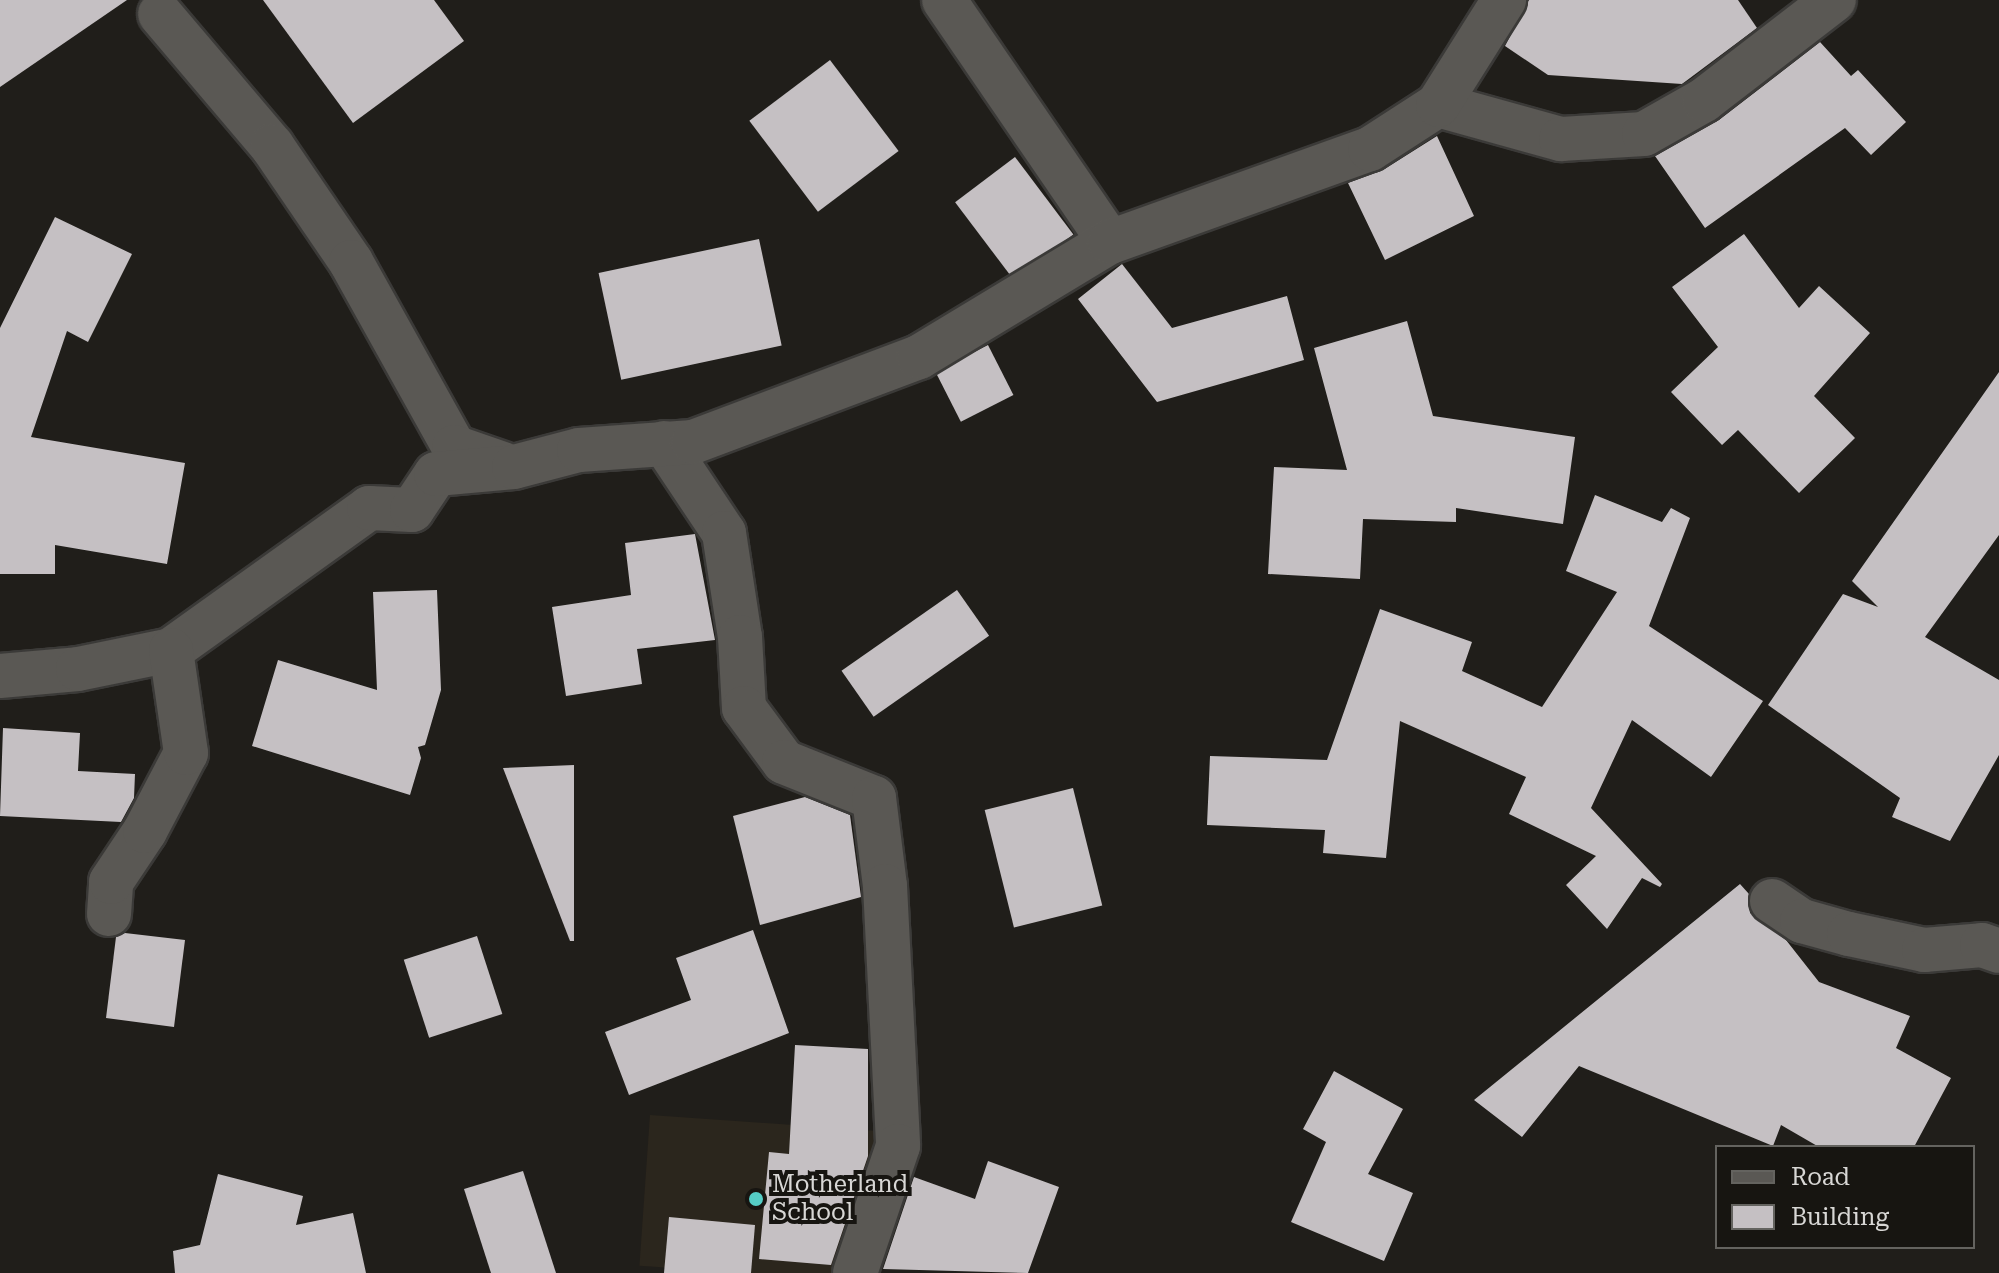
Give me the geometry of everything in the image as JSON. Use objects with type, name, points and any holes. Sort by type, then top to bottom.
[{"type":"street","points":[[944,0],[1110,242]]},
{"type":"street","points":[[0,676],[78,669],[171,650],[369,508],[412,510],[436,474],[514,467],[579,450],[693,442],[919,357],[1110,242],[1370,149],[1438,105],[1504,0]]},
{"type":"street","points":[[1438,105],[1561,139],[1644,134],[1704,100],[1834,0]]},
{"type":"street","points":[[160,14],[272,146],[343,249],[454,447],[514,467]]},
{"type":"street","points":[[664,443],[724,533],[740,637],[744,708],[784,762],[874,798],[885,886],[898,1146],[855,1273]]},
{"type":"street","points":[[109,914],[111,882],[145,831],[186,753],[171,650]]},
{"type":"street","points":[[1772,901],[1802,921],[1849,934],[1924,950],[1982,945],[1999,951]]},
{"type":"shaded area","name":"Motherland School","points":[[650,1115],[874,1131],[865,1273],[745,1273],[639,1266]]},
{"type":"building","points":[[0,0],[127,0],[0,87]]},
{"type":"building","points":[[263,0],[434,0],[464,41],[353,123]]},
{"type":"building","points":[[1529,0],[1738,0],[1757,28],[1682,84],[1548,75],[1505,46]]},
{"type":"building","points":[[1820,42],[1851,76],[1858,70],[1906,122],[1871,155],[1845,128],[1705,228],[1655,156],[1719,120]]},
{"type":"building","points":[[830,60],[899,151],[818,212],[749,121]]},
{"type":"building","points":[[1437,136],[1474,216],[1385,260],[1348,183],[1383,170]]},
{"type":"building","points":[[1015,157],[1073,234],[1013,280],[955,202]]},
{"type":"building","points":[[55,217],[132,254],[88,342],[67,331],[31,437],[185,463],[167,564],[55,545],[55,574],[0,574],[0,328]]},
{"type":"building","points":[[1744,234],[1799,308],[1819,286],[1870,333],[1814,396],[1855,438],[1799,493],[1738,430],[1722,445],[1671,392],[1718,347],[1672,287]]},
{"type":"building","points":[[759,239],[782,346],[621,380],[599,273]]},
{"type":"building","points":[[1122,264],[1172,328],[1287,296],[1304,360],[1157,402],[1078,299]]},
{"type":"building","points":[[1407,321],[1433,416],[1575,437],[1563,524],[1456,508],[1456,522],[1363,519],[1360,579],[1268,574],[1274,467],[1347,470],[1314,348]]},
{"type":"building","points":[[988,345],[1013,395],[961,422],[935,372]]},
{"type":"building","points":[[1999,372],[1999,535],[1925,637],[1999,680],[1999,755],[1950,841],[1892,817],[1900,798],[1768,705],[1843,594],[1878,607],[1852,581]]},
{"type":"building","points":[[1595,495],[1662,522],[1671,508],[1690,518],[1649,626],[1763,701],[1711,777],[1632,720],[1591,808],[1662,884],[1660,887],[1642,878],[1607,929],[1566,885],[1596,856],[1509,814],[1526,777],[1400,721],[1386,858],[1323,853],[1325,830],[1207,825],[1210,756],[1327,760],[1380,609],[1472,642],[1462,671],[1542,707],[1617,592],[1566,571]]},
{"type":"building","points":[[695,534],[715,640],[637,649],[642,684],[566,696],[552,607],[631,595],[625,543]]},
{"type":"building","points":[[437,590],[441,690],[425,745],[418,747],[421,758],[410,795],[252,746],[278,660],[377,690],[373,592]]},
{"type":"building","points":[[957,590],[989,636],[874,717],[841,671]]},
{"type":"building","points":[[3,728],[80,733],[78,771],[135,774],[134,798],[121,822],[0,816]]},
{"type":"building","points":[[574,765],[574,941],[570,941],[503,768]]},
{"type":"building","points":[[1073,788],[1102,905],[1014,927],[985,810]]},
{"type":"building","points":[[805,797],[850,815],[861,897],[760,925],[733,816]]},
{"type":"building","points":[[1740,884],[1749,894],[1750,913],[1786,940],[1819,982],[1910,1016],[1896,1048],[1951,1078],[1915,1145],[1816,1145],[1781,1125],[1773,1145],[1771,1145],[1579,1066],[1522,1137],[1474,1100]]},
{"type":"building","points":[[753,930],[789,1033],[629,1095],[605,1032],[691,1000],[676,958]]},
{"type":"building","points":[[125,933],[185,940],[174,1027],[106,1018],[116,937]]},
{"type":"building","points":[[477,936],[502,1014],[429,1038],[404,960]]},
{"type":"building","points":[[795,1045],[868,1049],[868,1156],[831,1265],[759,1259],[769,1152],[789,1154]]},
{"type":"building","points":[[1334,1071],[1403,1109],[1368,1174],[1413,1193],[1384,1261],[1291,1222],[1326,1142],[1303,1129]]},
{"type":"building","points":[[988,1161],[1059,1187],[1028,1273],[883,1269],[914,1177],[975,1199]]},
{"type":"building","points":[[523,1171],[556,1273],[491,1273],[464,1189]]},
{"type":"building","points":[[218,1174],[303,1196],[296,1225],[353,1213],[366,1273],[175,1273],[173,1251],[200,1245]]},
{"type":"building","points":[[669,1217],[755,1225],[751,1273],[664,1273]]},
{"type":"place","name":"Motherland School","points":[[756,1199]]}]
